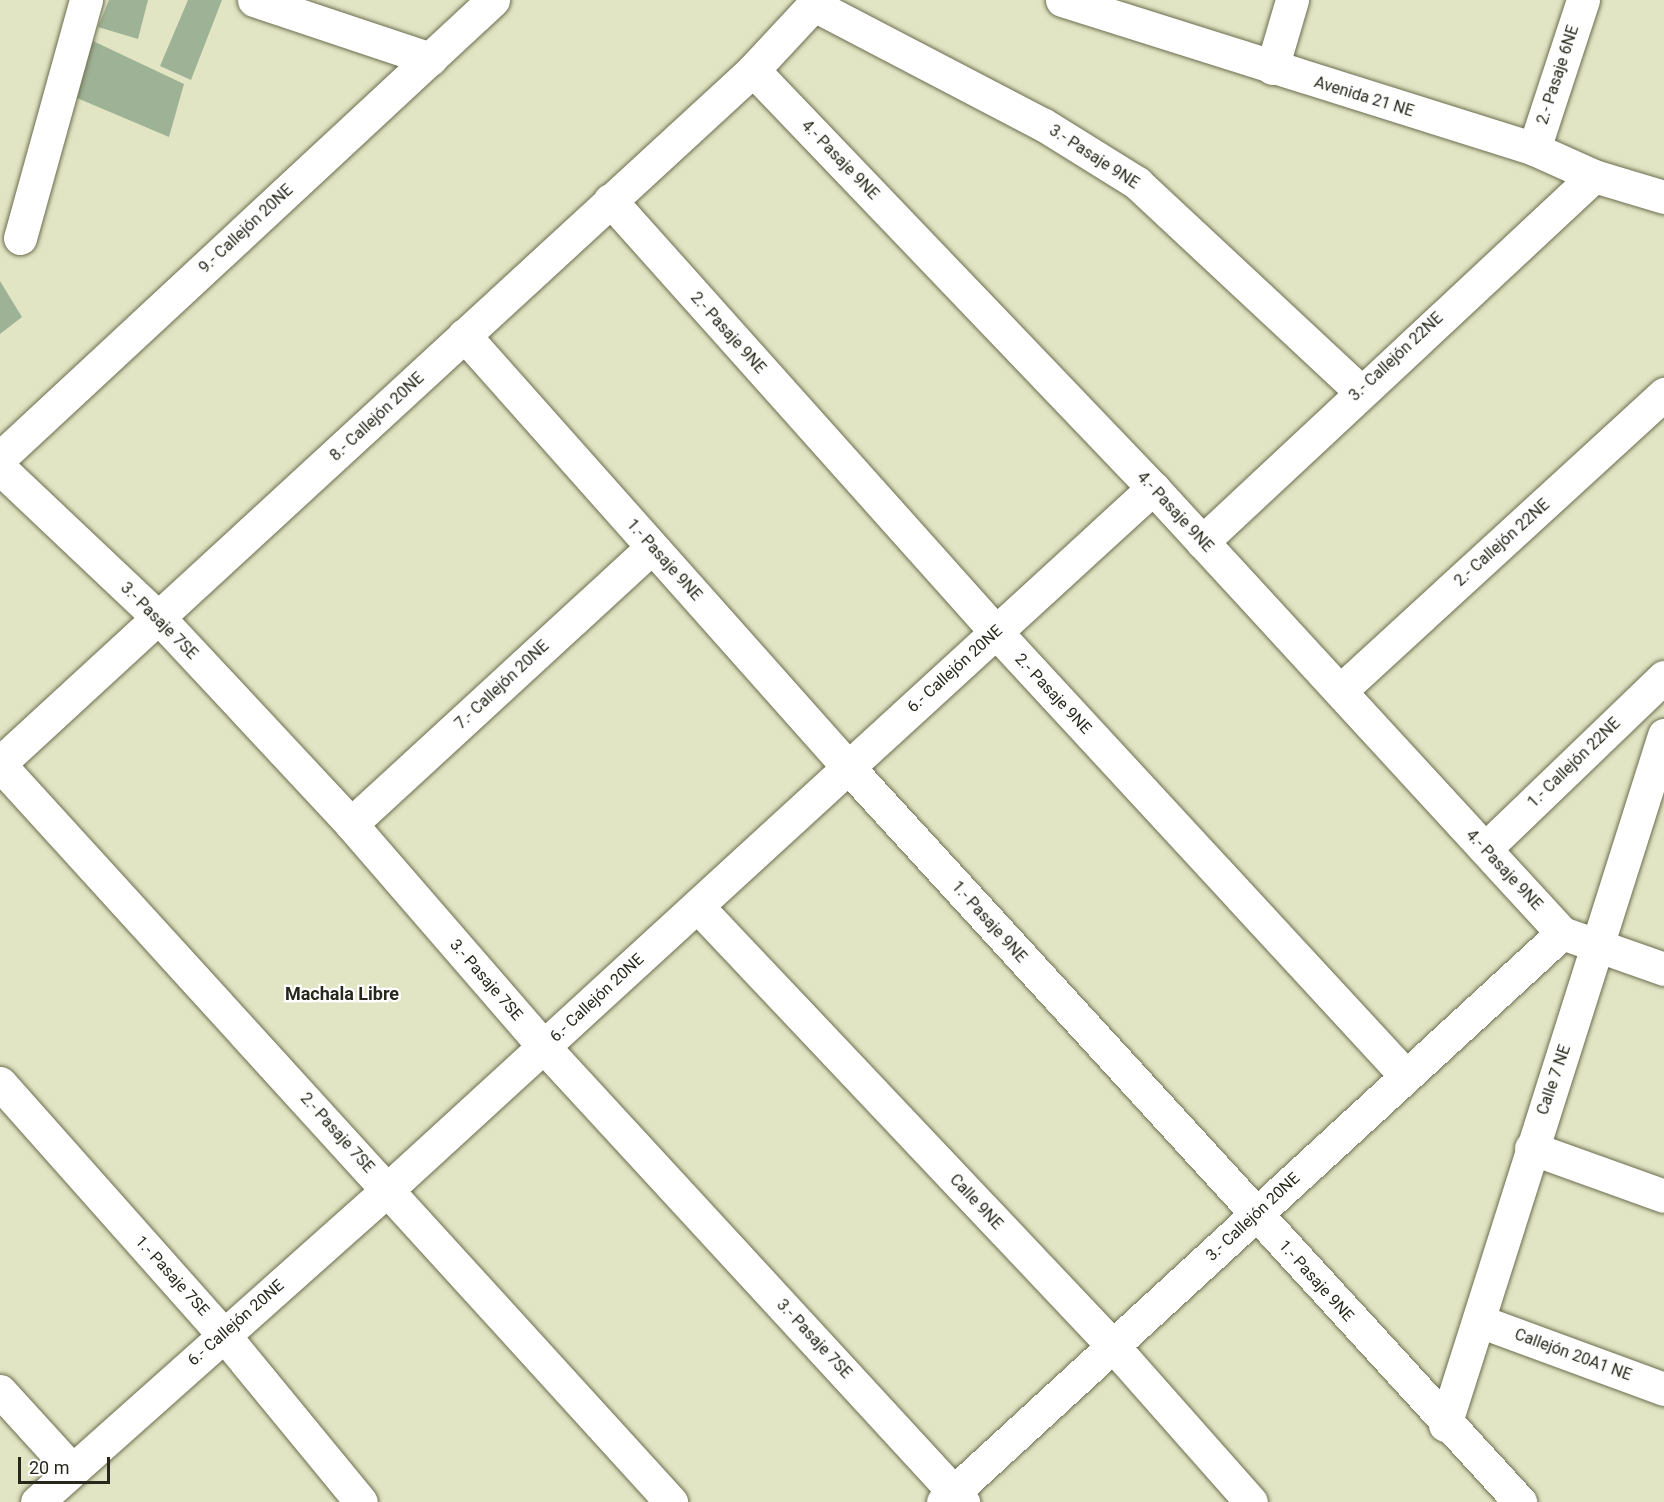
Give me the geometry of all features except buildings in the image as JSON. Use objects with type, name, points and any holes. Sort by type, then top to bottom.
[{"type":"street","points":[[20,238],[86,0]]},
{"type":"street","points":[[254,0],[430,59]]},
{"type":"street","name":"9.- Callejón 20NE","points":[[0,459],[493,0]]},
{"type":"street","name":"Avenida 21 NE","points":[[1062,0],[1534,149],[1594,176],[1664,197]]},
{"type":"street","points":[[1272,68],[1292,0]]},
{"type":"street","name":"2.- Pasaje 6NE","points":[[1534,149],[1583,0]]},
{"type":"street","name":"8.- Callejón 20NE","points":[[0,764],[160,620],[464,335],[753,70],[816,2]]},
{"type":"street","name":"3.- Pasaje 9NE","points":[[816,2],[1044,124],[1137,183],[1360,391]]},
{"type":"street","name":"4.- Pasaje 9NE","points":[[753,70],[1153,488],[1562,933],[1599,948],[1664,969]]},
{"type":"street","name":"3.- Callejón 22NE","points":[[1202,542],[1360,391],[1594,176]]},
{"type":"street","name":"2.- Pasaje 9NE","points":[[610,200],[996,632],[1406,1076]]},
{"type":"street","name":"1.- Pasaje 9NE","points":[[464,335],[848,767],[1445,1425],[1520,1502]]},
{"type":"street","name":"2.- Callejón 22NE","points":[[1340,691],[1664,394]]},
{"type":"street","name":"3.- Pasaje 7SE","points":[[0,468],[160,620],[351,824],[544,1047],[954,1499]]},
{"type":"street","name":"6.- Callejón 20NE","points":[[37,1502],[388,1189],[1153,488]]},
{"type":"street","name":"7.- Callejón 20NE","points":[[351,824],[652,547]]},
{"type":"street","name":"1.- Callejón 22NE","points":[[1485,849],[1664,677]]},
{"type":"street","name":"Calle 7 NE","points":[[1445,1425],[1482,1322],[1531,1148],[1599,948],[1664,735]]},
{"type":"street","name":"2.- Pasaje 7SE","points":[[0,764],[671,1502]]},
{"type":"street","name":"Calle 9NE","points":[[697,906],[1113,1346],[1251,1502]]},
{"type":"street","name":"3.- Callejón 20NE","points":[[954,1499],[1113,1346],[1562,933]]},
{"type":"street","name":"1.- Pasaje 7SE","points":[[0,1083],[223,1334],[348,1498]]},
{"type":"street","points":[[1531,1148],[1664,1196]]},
{"type":"street","name":"Callejón 20A1 NE","points":[[1482,1322],[1664,1389]]},
{"type":"street","points":[[0,1391],[72,1470]]},
{"type":"district","name":"Machala Libre","points":[[342,994]]}]
